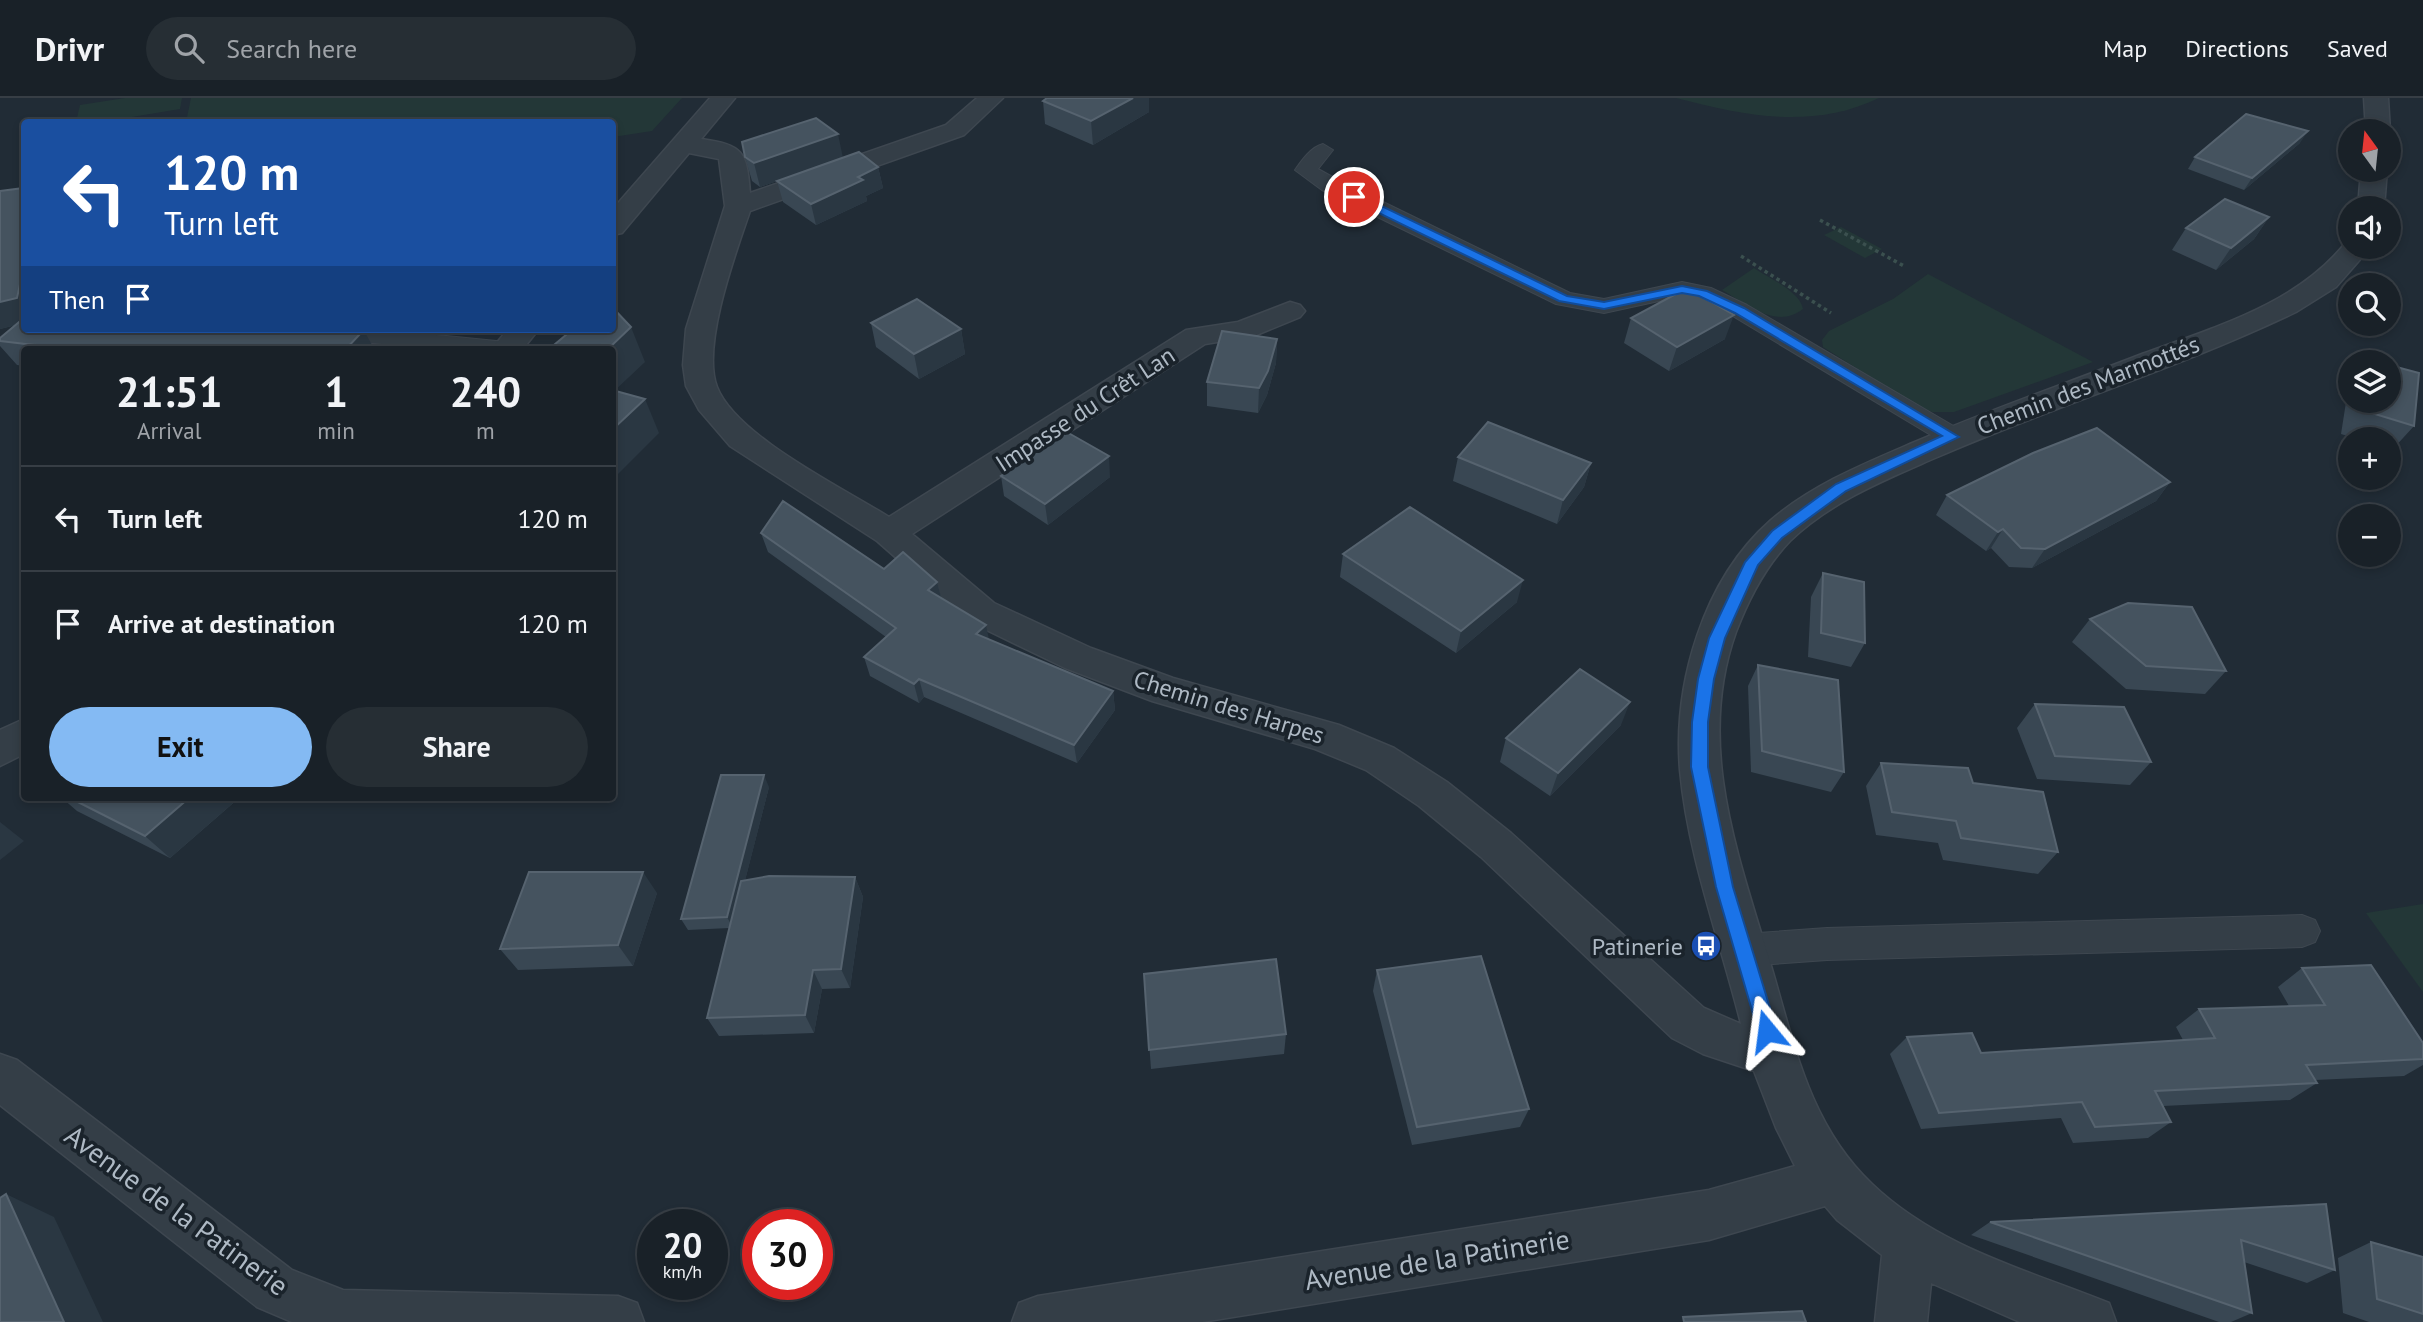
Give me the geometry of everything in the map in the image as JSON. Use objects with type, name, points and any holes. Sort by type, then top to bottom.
[{"type":"street","points":[[616,223],[723,98]]},
{"type":"street","points":[[738,206],[954,130],[991,98]]},
{"type":"street","points":[[2376,98],[2377,119]]},
{"type":"street","name":"Chemin des Harpes","points":[[685,145],[720,149],[732,156],[738,206],[717,268],[701,329],[698,365],[701,386],[715,410],[741,439],[889,533],[981,611],[1078,658],[1165,691],[1325,736],[1380,759],[1433,794],[1496,845],[1688,1023],[1726,1042],[1774,1054]]},
{"type":"street","name":"Chemin des Marmottés","points":[[1774,1054],[1718,860],[1699,767],[1700,722],[1706,679],[1732,600],[1752,562],[1777,534],[1797,517],[1841,488],[1953,437],[2138,368],[2280,309],[2319,287],[2349,259]]},
{"type":"street","name":"Impasse du Crêt Lan","points":[[889,533],[1197,336],[1244,330],[1290,310]]},
{"type":"street","points":[[0,750],[21,736]]},
{"type":"street","points":[[1774,1054],[1803,1135],[1832,1179],[1867,1214],[1909,1245],[2090,1322]]},
{"type":"street","name":"Avenue de la Patinerie","points":[[0,1076],[275,1289],[343,1317],[618,1322]]},
{"type":"street","name":"Avenue de la Patinerie","points":[[1038,1322],[1709,1215],[1763,1202],[1832,1179]]},
{"type":"street","points":[[1901,1322],[1909,1245]]},
{"type":"lane","points":[[1323,150],[1306,170],[1330,185],[1564,299],[1604,306],[1682,289],[1703,293],[1739,310],[1953,437]]},
{"type":"lane","points":[[346,333],[468,346]]},
{"type":"lane","points":[[1744,950],[1827,944],[2302,931]]},
{"type":"path","points":[[1820,220],[1904,266]]},
{"type":"path","points":[[1741,256],[1831,313]]},
{"type":"green space","points":[[125,98],[182,98],[180,109],[120,119],[77,119],[80,105]]},
{"type":"green space","points":[[191,98],[682,98],[652,131],[616,137],[616,119],[187,119]]},
{"type":"green space","points":[[1676,98],[1879,98],[1829,114],[1778,117],[1727,110]]},
{"type":"green space","points":[[1841,227],[1882,249],[1865,258],[1824,235]]},
{"type":"green space","points":[[1754,268],[1796,296],[1803,309],[1793,315],[1772,316],[1751,308],[1722,290]]},
{"type":"green space","points":[[1928,274],[2093,362],[1954,412],[1932,412],[1916,406],[1823,347],[1822,340],[1829,331],[1893,299]]},
{"type":"green space","points":[[2423,904],[2423,992],[2366,913]]},
{"type":"building","points":[[1047,98],[1133,98],[1091,121],[1043,101]]},
{"type":"building","points":[[2246,114],[2308,131],[2252,178],[2195,157]]},
{"type":"building","points":[[816,118],[838,134],[754,163],[745,157],[742,142]]},
{"type":"building","points":[[859,152],[878,167],[858,177],[863,180],[811,204],[777,181]]},
{"type":"building","points":[[21,188],[21,280],[17,298],[0,302],[0,191]]},
{"type":"building","points":[[2225,199],[2269,217],[2231,248],[2186,228]]},
{"type":"building","points":[[1687,288],[1734,315],[1677,347],[1631,318]]},
{"type":"building","points":[[917,299],[961,329],[914,354],[871,323]]},
{"type":"building","points":[[616,311],[631,327],[611,346],[553,346],[568,333],[616,333]]},
{"type":"building","points":[[21,320],[21,333],[360,334],[349,346],[43,346],[0,341],[0,338]]},
{"type":"building","points":[[1222,331],[1277,339],[1268,371],[1259,388],[1207,382]]},
{"type":"building","points":[[2401,368],[2419,373],[2414,426],[2372,413],[2401,413]]},
{"type":"building","points":[[616,391],[645,399],[616,426]]},
{"type":"building","points":[[1488,422],[1591,463],[1563,500],[1458,457]]},
{"type":"building","points":[[2097,428],[2170,482],[2045,549],[2021,548],[2003,529],[1998,532],[1947,495],[2033,453]]},
{"type":"building","points":[[1065,431],[1109,456],[1045,504],[1001,476]]},
{"type":"building","points":[[783,501],[884,569],[903,552],[937,582],[928,590],[986,625],[976,634],[1113,691],[1074,745],[919,679],[914,684],[864,657],[896,628],[761,533]]},
{"type":"building","points":[[1410,507],[1523,580],[1461,631],[1343,554]]},
{"type":"building","points":[[1823,573],[1864,582],[1865,643],[1821,633]]},
{"type":"building","points":[[2128,603],[2192,607],[2226,671],[2146,666],[2090,619]]},
{"type":"building","points":[[1758,665],[1838,680],[1844,772],[1762,751]]},
{"type":"building","points":[[1580,669],[1630,702],[1558,773],[1506,738]]},
{"type":"building","points":[[2035,704],[2124,707],[2151,762],[2055,756]]},
{"type":"building","points":[[1881,763],[1968,768],[1973,783],[2043,792],[2058,852],[1961,838],[1956,821],[1892,812]]},
{"type":"building","points":[[721,775],[764,775],[727,917],[681,919]]},
{"type":"building","points":[[76,801],[186,801],[145,836]]},
{"type":"building","points":[[529,872],[643,872],[618,945],[500,949]]},
{"type":"building","points":[[769,876],[855,877],[841,969],[813,970],[805,1015],[707,1018],[741,881]]},
{"type":"building","points":[[1481,956],[1529,1109],[1417,1127],[1377,970]]},
{"type":"building","points":[[1276,959],[1286,1034],[1149,1050],[1144,974]]},
{"type":"building","points":[[2371,965],[2423,1043],[2423,1059],[2306,1065],[2317,1083],[2155,1091],[2171,1122],[2095,1127],[2082,1102],[1939,1113],[1907,1037],[1972,1033],[1981,1053],[2215,1038],[2199,1009],[2325,1005],[2302,968]]},
{"type":"building","points":[[6,1194],[64,1322],[0,1322],[0,1198]]},
{"type":"building","points":[[2326,1204],[2335,1270],[2241,1240],[2252,1313],[1990,1222]]},
{"type":"building","points":[[2371,1242],[2423,1257],[2423,1314],[2377,1299]]},
{"type":"building","points":[[1802,1311],[1806,1322],[1684,1322],[1683,1317]]},
{"type":"place","name":"Patinerie","points":[[1706,946]]},
{"type":"route","points":[[1354,197],[1564,299],[1604,306],[1682,289],[1703,293],[1739,310],[1953,437],[1841,488],[1797,517],[1777,534],[1752,562],[1732,600],[1717,638],[1706,679],[1700,722],[1699,767],[1725,887],[1767,1031]]}]
